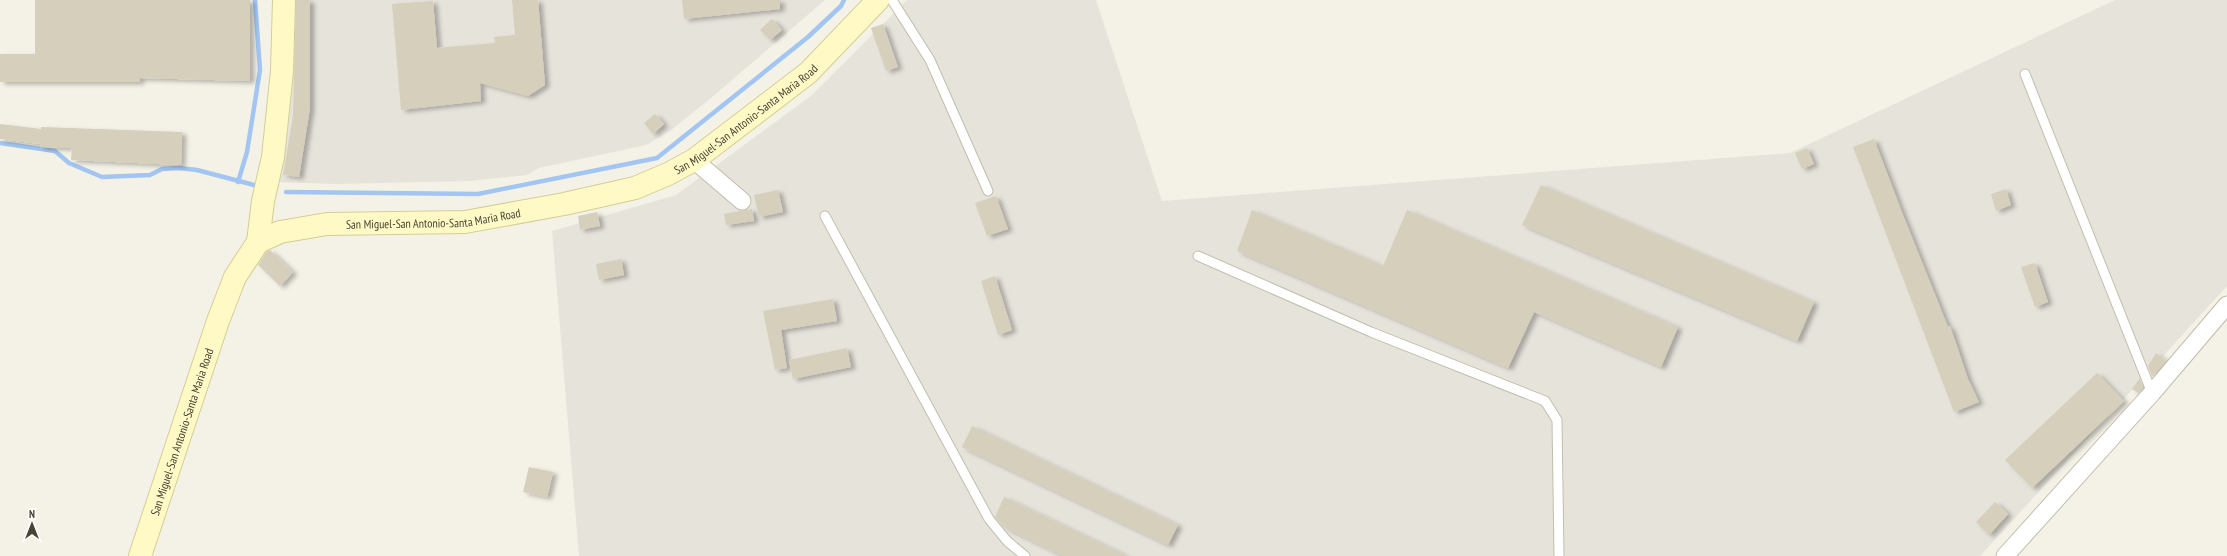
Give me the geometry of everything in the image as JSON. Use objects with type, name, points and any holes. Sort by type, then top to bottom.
[{"type":"street","points":[[258,242],[263,201],[273,157],[282,71],[284,0]]},
{"type":"street","name":"San Miguel-San Antonio-Santa Maria Road","points":[[140,556],[218,321],[235,277],[258,242],[280,232],[327,224],[465,222],[564,204],[635,188],[668,174],[694,160],[808,73],[878,0]]},
{"type":"street","points":[[694,160],[742,201]]},
{"type":"street","points":[[2005,556],[2152,393],[2227,305]]},
{"type":"lane","points":[[892,0],[930,60],[988,192]]},
{"type":"lane","points":[[2025,74],[2152,393]]},
{"type":"lane","points":[[825,216],[989,519],[1007,541],[1025,556]]},
{"type":"lane","points":[[1198,256],[1371,332],[1545,401],[1557,420],[1559,556]]},
{"type":"shaded area","points":[[288,0],[825,0],[711,98],[670,131],[646,145],[539,168],[527,175],[470,181],[337,184],[272,182]]},
{"type":"shaded area","points":[[907,0],[1096,0],[1162,201],[1790,153],[2115,0],[2227,0],[2227,286],[1980,556],[579,556],[552,231],[676,195],[812,95]]},
{"type":"building","points":[[35,0],[250,0],[250,81],[140,78],[140,82],[0,82],[0,54],[35,54]]},
{"type":"building","points":[[296,0],[310,0],[310,108],[299,177],[283,175],[293,116]]},
{"type":"building","points":[[512,0],[538,0],[545,85],[528,96],[480,83],[481,101],[401,110],[392,4],[433,1],[437,48],[495,43],[494,37],[515,35]]},
{"type":"building","points":[[682,0],[780,0],[780,9],[684,19]]},
{"type":"building","points":[[772,19],[782,30],[770,40],[760,30]]},
{"type":"building","points":[[883,24],[898,67],[886,71],[871,28]]},
{"type":"building","points":[[655,114],[664,124],[653,134],[644,123]]},
{"type":"building","points":[[0,124],[41,129],[41,127],[182,132],[181,165],[71,160],[72,148],[40,147],[40,144],[0,139]]},
{"type":"building","points":[[1874,139],[1948,327],[1950,326],[1968,379],[1979,402],[1954,412],[1853,147]]},
{"type":"building","points":[[1807,148],[1814,164],[1802,169],[1795,153]]},
{"type":"building","points":[[1541,185],[1814,302],[1797,341],[1522,225]]},
{"type":"building","points":[[2006,189],[2011,205],[1996,211],[1991,194]]},
{"type":"building","points":[[778,190],[783,212],[759,217],[754,195]]},
{"type":"building","points":[[996,196],[1008,229],[987,236],[975,203]]},
{"type":"building","points":[[752,209],[754,221],[726,225],[724,214]]},
{"type":"building","points":[[1252,210],[1383,266],[1407,210],[1678,327],[1661,367],[1534,312],[1508,368],[1237,251]]},
{"type":"building","points":[[597,212],[600,226],[580,230],[578,216]]},
{"type":"building","points":[[270,250],[293,272],[280,286],[258,265],[266,252]]},
{"type":"building","points":[[621,259],[624,275],[599,280],[596,264]]},
{"type":"building","points":[[2035,263],[2048,302],[2035,307],[2021,267]]},
{"type":"building","points":[[995,276],[1012,330],[998,335],[981,281]]},
{"type":"building","points":[[833,299],[837,321],[781,330],[787,368],[775,370],[763,311]]},
{"type":"building","points":[[847,348],[851,367],[793,379],[789,360]]},
{"type":"building","points":[[2156,353],[2166,361],[2152,377],[2148,366]]},
{"type":"building","points":[[2097,373],[2124,401],[2032,488],[2005,460]]},
{"type":"building","points":[[2140,378],[2143,388],[2138,393],[2132,389]]},
{"type":"building","points":[[972,426],[1178,525],[1168,545],[962,447]]},
{"type":"building","points":[[529,467],[553,472],[547,497],[523,492]]},
{"type":"building","points":[[1004,497],[1127,556],[1063,556],[1004,527],[995,517]]},
{"type":"building","points":[[1995,502],[2008,514],[1989,535],[1976,522]]},
{"type":"waterway","points":[[238,182],[247,152],[260,70],[255,0]]},
{"type":"waterway","points":[[286,192],[478,194],[657,158],[808,37],[841,6],[844,0]]},
{"type":"waterway","points":[[0,143],[55,151],[69,163],[102,177],[150,175],[162,169],[179,168],[197,170],[254,185]]}]
